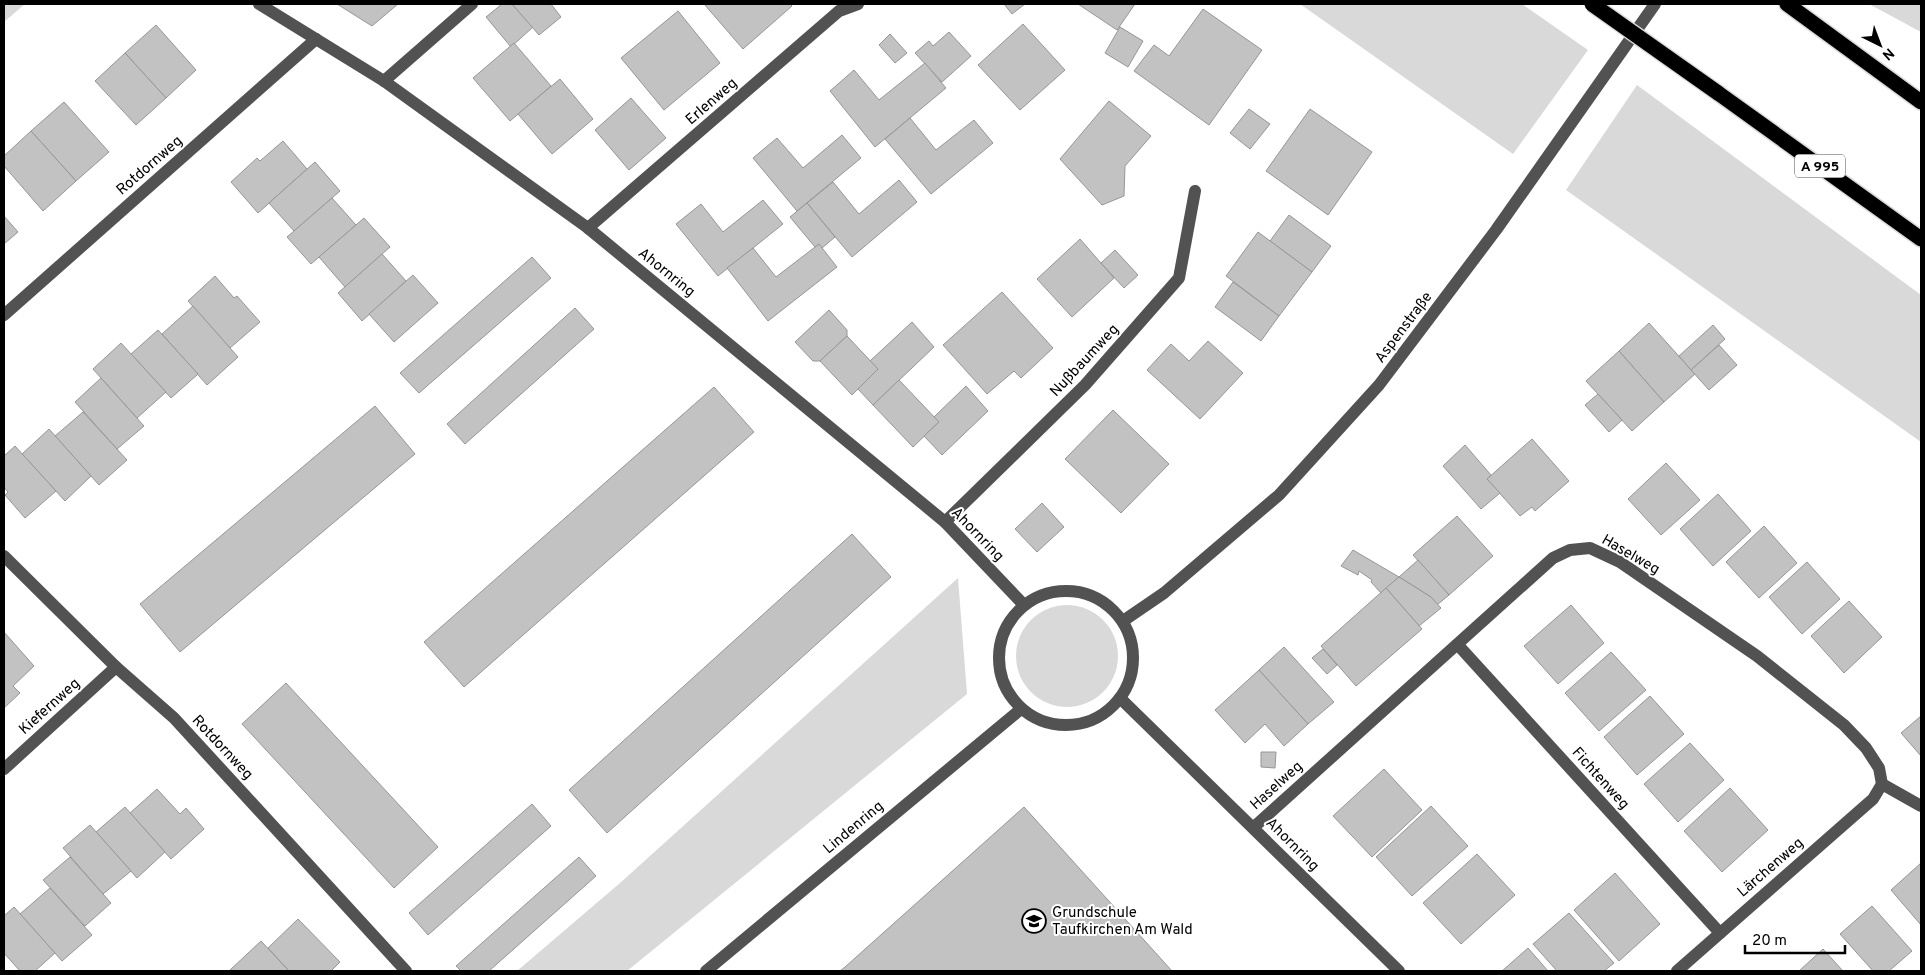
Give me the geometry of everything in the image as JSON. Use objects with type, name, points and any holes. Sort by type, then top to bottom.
[{"type":"highway","name":"A 995","points":[[1592,4],[1921,239]]},
{"type":"highway","points":[[1787,4],[1921,102]]},
{"type":"street","name":"Ahornring","points":[[259,4],[384,81],[588,228],[945,522],[1024,605]]},
{"type":"street","points":[[384,81],[472,4]]},
{"type":"street","name":"Erlenweg","points":[[588,228],[839,11],[858,4]]},
{"type":"street","name":"Aspenstraße","points":[[1124,621],[1164,593],[1279,495],[1379,385],[1496,230],[1655,4]]},
{"type":"street","name":"Rotdornweg","points":[[4,315],[316,39]]},
{"type":"street","name":"Nußbaumweg","points":[[945,522],[1085,385],[1179,278],[1195,190]]},
{"type":"street","name":"Haselweg","points":[[1254,827],[1553,558],[1570,550],[1590,548],[1620,562],[1757,656],[1844,725],[1866,748],[1879,768],[1882,784]]},
{"type":"street","name":"Rotdornweg","points":[[4,556],[116,667],[174,718],[406,971]]},
{"type":"street","points":[[1078,591],[1104,601],[1124,621],[1132,640],[1134,660],[1130,680],[1120,698],[1100,717],[1073,726],[1045,723],[1021,708],[1004,685],[998,656],[1005,628],[1024,605],[1049,592],[1078,591]]},
{"type":"street","name":"Fichtenweg","points":[[1458,645],[1720,933]]},
{"type":"street","name":"Kiefernweg","points":[[4,769],[116,667]]},
{"type":"street","name":"Ahornring","points":[[1120,698],[1254,827],[1399,971]]},
{"type":"street","name":"Lindenring","points":[[706,971],[1021,708]]},
{"type":"street","points":[[1882,784],[1921,806]]},
{"type":"street","name":"Lärchenweg","points":[[1677,971],[1872,799],[1882,784]]},
{"type":"shaded area","points":[[4,4],[25,4],[4,22]]},
{"type":"shaded area","points":[[1300,4],[1522,4],[1588,50],[1513,154]]},
{"type":"shaded area","points":[[1869,4],[1921,4],[1921,32]]},
{"type":"shaded area","points":[[1637,85],[1921,295],[1921,442],[1566,190]]},
{"type":"shaded area","points":[[958,578],[967,694],[627,971],[517,971],[620,883]]},
{"type":"shaded area","points":[[1067,605],[1087,609],[1103,620],[1114,636],[1118,656],[1114,676],[1103,692],[1087,703],[1067,707],[1047,703],[1031,692],[1020,676],[1016,656],[1020,636],[1031,620],[1047,609]]},
{"type":"building","points":[[337,4],[398,4],[372,26]]},
{"type":"building","points":[[502,4],[512,4],[533,27],[511,47],[486,17]]},
{"type":"building","points":[[512,4],[551,4],[561,17],[539,35]]},
{"type":"building","points":[[704,4],[790,4],[792,6],[743,49]]},
{"type":"building","points":[[1004,4],[1025,4],[1012,14]]},
{"type":"building","points":[[1078,4],[1135,4],[1117,30]]},
{"type":"building","points":[[1203,9],[1262,50],[1209,125],[1134,71],[1154,45],[1169,56]]},
{"type":"building","points":[[678,11],[720,63],[664,110],[621,58]]},
{"type":"building","points":[[1023,24],[1065,70],[1020,110],[978,65]]},
{"type":"building","points":[[156,25],[196,70],[166,98],[125,53]]},
{"type":"building","points":[[1120,27],[1143,41],[1128,67],[1105,53]]},
{"type":"building","points":[[949,32],[971,56],[942,82],[915,53],[929,41],[933,46]]},
{"type":"building","points":[[890,34],[907,53],[895,63],[879,45]]},
{"type":"building","points":[[514,43],[551,86],[510,121],[473,78]]},
{"type":"building","points":[[125,53],[166,98],[136,125],[95,81]]},
{"type":"building","points":[[925,63],[946,88],[875,147],[830,91],[854,70],[879,100]]},
{"type":"building","points":[[560,79],[593,119],[552,154],[518,114]]},
{"type":"building","points":[[631,98],[666,138],[629,170],[595,130]]},
{"type":"building","points":[[1109,101],[1151,136],[1125,166],[1124,196],[1102,205],[1060,159]]},
{"type":"building","points":[[64,102],[109,152],[76,181],[31,131]]},
{"type":"building","points":[[1249,109],[1270,124],[1250,149],[1230,133]]},
{"type":"building","points":[[1310,109],[1372,152],[1328,215],[1266,171]]},
{"type":"building","points":[[910,118],[936,150],[974,120],[993,143],[931,194],[885,139]]},
{"type":"building","points":[[31,131],[76,181],[43,211],[4,166],[4,156]]},
{"type":"building","points":[[842,135],[861,158],[797,211],[753,158],[777,138],[803,168]]},
{"type":"building","points":[[283,141],[307,169],[258,213],[231,182],[257,158],[260,161]]},
{"type":"building","points":[[315,162],[340,191],[294,231],[269,203]]},
{"type":"building","points":[[899,180],[917,202],[852,257],[807,203],[833,182],[859,214]]},
{"type":"building","points":[[332,198],[356,225],[311,264],[287,237]]},
{"type":"building","points":[[763,200],[783,224],[718,276],[676,224],[701,204],[723,232]]},
{"type":"building","points":[[807,203],[835,237],[822,248],[819,244],[815,247],[790,217]]},
{"type":"building","points":[[1289,215],[1331,246],[1312,272],[1270,241]]},
{"type":"building","points":[[4,216],[18,232],[4,244]]},
{"type":"building","points":[[364,218],[390,247],[345,287],[319,257]]},
{"type":"building","points":[[1258,232],[1312,272],[1279,316],[1226,276]]},
{"type":"building","points":[[1080,239],[1114,278],[1072,317],[1037,279]]},
{"type":"building","points":[[819,244],[837,267],[768,321],[727,268],[753,248],[776,277]]},
{"type":"building","points":[[1115,250],[1138,275],[1124,288],[1101,263]]},
{"type":"building","points":[[382,254],[406,281],[362,321],[338,293]]},
{"type":"building","points":[[532,257],[551,278],[419,393],[400,373]]},
{"type":"building","points":[[413,275],[438,303],[394,342],[369,314]]},
{"type":"building","points":[[215,276],[234,298],[237,296],[260,322],[230,348],[188,301]]},
{"type":"building","points":[[1233,282],[1279,316],[1261,341],[1215,307]]},
{"type":"building","points":[[1002,292],[1053,348],[1021,378],[1014,371],[987,394],[943,345]]},
{"type":"building","points":[[193,306],[238,357],[207,385],[162,334]]},
{"type":"building","points":[[575,308],[594,329],[465,444],[447,424]]},
{"type":"building","points":[[829,310],[847,330],[847,336],[820,361],[813,361],[795,342]]},
{"type":"building","points":[[912,322],[934,347],[873,405],[858,389],[878,369],[870,361]]},
{"type":"building","points":[[1649,323],[1695,374],[1664,402],[1619,351]]},
{"type":"building","points":[[1713,325],[1725,339],[1691,370],[1679,356]]},
{"type":"building","points":[[158,330],[198,374],[171,398],[131,354]]},
{"type":"building","points":[[847,336],[878,369],[852,395],[820,361]]},
{"type":"building","points":[[1208,341],[1243,373],[1200,419],[1147,370],[1171,344],[1189,361]]},
{"type":"building","points":[[121,343],[166,392],[137,418],[93,369]]},
{"type":"building","points":[[1719,345],[1737,365],[1709,390],[1691,370]]},
{"type":"building","points":[[1619,351],[1664,402],[1632,431],[1586,381]]},
{"type":"building","points":[[101,378],[144,426],[117,449],[75,402]]},
{"type":"building","points":[[899,380],[939,422],[913,447],[873,405]]},
{"type":"building","points":[[966,386],[988,411],[942,455],[924,436],[939,422],[934,417]]},
{"type":"building","points":[[714,387],[754,432],[464,687],[424,642]]},
{"type":"building","points":[[1598,394],[1622,420],[1609,432],[1585,405]]},
{"type":"building","points":[[375,406],[415,454],[180,652],[140,604]]},
{"type":"building","points":[[1113,410],[1169,464],[1121,513],[1065,459]]},
{"type":"building","points":[[83,412],[127,460],[99,485],[55,436]]},
{"type":"building","points":[[49,429],[91,476],[65,501],[22,454]]},
{"type":"building","points":[[1532,439],[1569,481],[1535,511],[1532,507],[1520,516],[1487,479]]},
{"type":"building","points":[[1465,445],[1491,475],[1487,479],[1500,493],[1481,509],[1443,466]]},
{"type":"building","points":[[15,446],[56,491],[25,518],[5,495],[8,492],[4,487],[4,456]]},
{"type":"building","points":[[1666,463],[1700,500],[1661,535],[1628,499]]},
{"type":"building","points":[[1718,494],[1751,531],[1713,566],[1680,529]]},
{"type":"building","points":[[1042,503],[1064,527],[1037,552],[1015,529]]},
{"type":"building","points":[[1457,516],[1493,556],[1449,595],[1413,555]]},
{"type":"building","points":[[1764,526],[1797,563],[1759,598],[1726,562]]},
{"type":"building","points":[[852,534],[891,577],[607,833],[569,790]]},
{"type":"building","points":[[1353,550],[1399,577],[1381,593],[1371,582],[1372,580],[1359,571],[1358,575],[1341,566]]},
{"type":"building","points":[[1418,560],[1449,595],[1437,605],[1431,597],[1399,577]]},
{"type":"building","points":[[1807,562],[1840,599],[1802,634],[1769,597]]},
{"type":"building","points":[[1399,577],[1431,597],[1441,608],[1419,626],[1386,588]]},
{"type":"building","points":[[1386,588],[1422,629],[1356,686],[1321,646]]},
{"type":"building","points":[[1849,601],[1882,637],[1844,673],[1811,636]]},
{"type":"building","points":[[1571,605],[1604,643],[1558,684],[1524,646]]},
{"type":"building","points":[[4,632],[34,666],[13,686],[20,693],[4,708]]},
{"type":"building","points":[[1284,647],[1334,702],[1308,724],[1259,670]]},
{"type":"building","points":[[1323,649],[1337,665],[1327,674],[1312,658]]},
{"type":"building","points":[[1611,652],[1646,690],[1599,731],[1565,693]]},
{"type":"building","points":[[1259,670],[1308,724],[1284,746],[1265,724],[1245,743],[1215,710]]},
{"type":"building","points":[[286,683],[438,847],[394,888],[242,724]]},
{"type":"building","points":[[1650,696],[1684,734],[1637,775],[1604,737]]},
{"type":"building","points":[[1921,716],[1921,756],[1901,733]]},
{"type":"building","points":[[1690,743],[1724,780],[1678,822],[1644,784]]},
{"type":"building","points":[[1261,752],[1276,752],[1275,768],[1261,767]]},
{"type":"building","points":[[1384,769],[1422,810],[1372,857],[1333,816]]},
{"type":"building","points":[[1730,788],[1768,830],[1722,872],[1684,831]]},
{"type":"building","points":[[157,789],[180,814],[186,808],[204,829],[171,859],[130,813]]},
{"type":"building","points":[[532,804],[551,826],[428,935],[409,913]]},
{"type":"building","points":[[1431,806],[1468,846],[1412,896],[1376,857]]},
{"type":"building","points":[[125,807],[165,852],[137,878],[96,832]]},
{"type":"building","points":[[1024,807],[1172,971],[840,971],[845,967]]},
{"type":"building","points":[[90,825],[131,871],[103,894],[63,848]]},
{"type":"building","points":[[1477,854],[1515,895],[1461,944],[1423,903]]},
{"type":"building","points":[[70,857],[111,903],[85,926],[43,880]]},
{"type":"building","points":[[579,857],[596,876],[489,971],[461,971],[456,966]]},
{"type":"building","points":[[1921,863],[1921,925],[1891,890]]},
{"type":"building","points":[[1615,873],[1660,924],[1619,961],[1574,910]]},
{"type":"building","points":[[50,888],[92,935],[62,961],[20,914]]},
{"type":"building","points":[[1872,906],[1912,951],[1889,971],[1873,971],[1840,934]]},
{"type":"building","points":[[14,907],[55,953],[35,971],[20,971],[4,953],[4,916]]},
{"type":"building","points":[[1569,913],[1614,963],[1604,971],[1557,971],[1533,944]]},
{"type":"building","points":[[298,919],[340,962],[331,971],[289,971],[268,948]]},
{"type":"building","points":[[261,941],[289,971],[230,970]]},
{"type":"building","points":[[1528,948],[1548,971],[1502,971]]},
{"type":"building","points":[[1823,949],[1843,971],[1799,971]]},
{"type":"place","name":"Grundschule Taufkirchen Am Wald","points":[[1034,921]]}]
